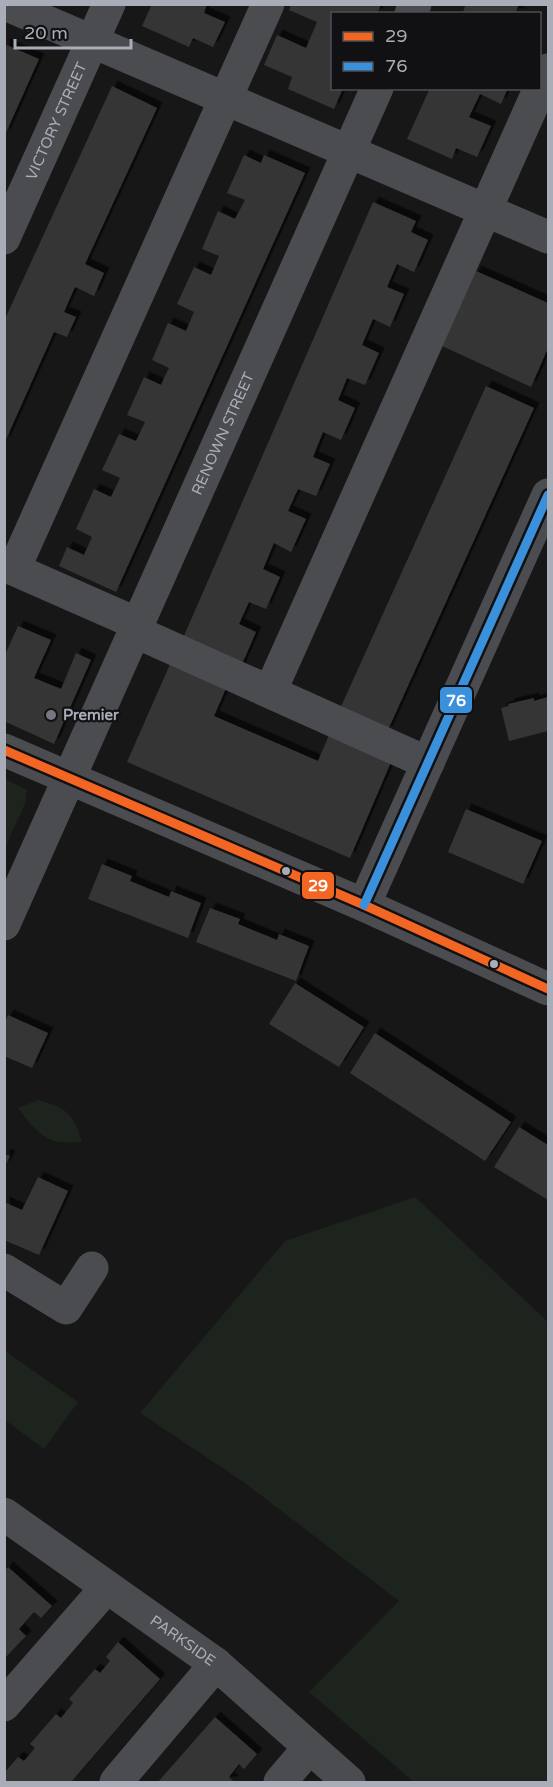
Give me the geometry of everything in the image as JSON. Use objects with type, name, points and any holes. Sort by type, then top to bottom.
[{"type":"street","points":[[5,4],[549,237]]},
{"type":"street","name":"VICTORY STREET","points":[[4,238],[109,4]]},
{"type":"street","points":[[268,4],[9,567],[270,692],[428,763]]},
{"type":"street","points":[[541,88],[549,70]]},
{"type":"street","name":"RENOWN STREET","points":[[4,924],[376,90]]},
{"type":"street","points":[[270,692],[540,90]]},
{"type":"street","points":[[364,905],[549,495]]},
{"type":"street","points":[[4,750],[364,905],[549,989]]},
{"type":"street","points":[[4,1270],[66,1308],[92,1268]]},
{"type":"street","name":"PARKSIDE","points":[[6,1519],[216,1664],[349,1782]]},
{"type":"street","points":[[4,1705],[107,1587]]},
{"type":"street","points":[[116,1782],[216,1664]]},
{"type":"street","points":[[280,1782],[309,1748]]},
{"type":"shaded area","points":[[5,779],[27,790],[25,804],[5,848]]},
{"type":"shaded area","points":[[38,1100],[68,1113],[82,1142],[58,1142],[35,1129],[18,1108]]},
{"type":"shaded area","points":[[415,1197],[548,1322],[548,1782],[414,1782],[309,1692],[399,1601],[245,1483],[140,1413],[285,1241]]},
{"type":"shaded area","points":[[5,1351],[78,1402],[44,1449],[5,1420]]},
{"type":"building","points":[[152,4],[207,4],[204,13],[225,22],[213,47],[193,38],[189,47],[142,26]]},
{"type":"building","points":[[291,4],[381,4],[378,12],[331,12],[331,90],[342,90],[334,109],[288,89],[292,77],[264,65],[277,35],[306,48],[317,22],[289,10]]},
{"type":"building","points":[[466,4],[519,4],[516,11],[518,12],[463,12]]},
{"type":"building","points":[[4,44],[39,59],[4,137]]},
{"type":"building","points":[[112,86],[157,108],[85,264],[104,273],[94,296],[75,287],[64,312],[76,317],[67,337],[54,332],[4,444],[4,321]]},
{"type":"building","points":[[429,90],[507,90],[501,104],[480,94],[469,117],[491,126],[477,157],[456,148],[452,159],[407,139]]},
{"type":"building","points":[[244,155],[261,163],[264,155],[305,173],[116,592],[59,566],[67,547],[84,555],[92,537],[76,529],[94,489],[111,497],[120,478],[102,470],[119,434],[136,441],[145,422],[127,415],[144,377],[161,385],[169,368],[152,360],[168,323],[186,331],[194,312],[177,304],[194,267],[211,275],[219,256],[202,249],[218,211],[235,219],[245,200],[227,193]]},
{"type":"building","points":[[373,202],[416,221],[411,232],[428,240],[414,272],[397,264],[387,287],[404,294],[390,327],[373,319],[362,345],[379,353],[365,385],[347,378],[338,400],[355,408],[341,440],[323,432],[313,457],[330,464],[316,496],[298,489],[288,511],[306,519],[291,552],[274,543],[263,569],[280,577],[266,609],[249,602],[239,624],[256,632],[239,671],[180,645]]},
{"type":"building","points":[[476,271],[548,303],[548,348],[531,387],[442,346]]},
{"type":"building","points":[[486,386],[534,408],[387,732],[339,711]]},
{"type":"building","points":[[18,626],[51,640],[34,678],[61,689],[76,653],[91,660],[54,744],[4,721],[4,657]]},
{"type":"building","points":[[171,662],[227,686],[214,716],[318,761],[332,728],[394,755],[350,858],[127,762]]},
{"type":"building","points":[[548,697],[548,731],[509,741],[501,708],[509,706],[508,704]]},
{"type":"building","points":[[466,809],[542,841],[523,884],[448,852]]},
{"type":"building","points":[[102,864],[132,876],[130,881],[169,897],[171,891],[201,903],[188,938],[88,899]]},
{"type":"building","points":[[210,908],[240,919],[238,924],[277,940],[279,934],[309,946],[296,981],[196,942]]},
{"type":"building","points":[[295,983],[364,1027],[339,1067],[269,1024]]},
{"type":"building","points":[[8,1015],[48,1033],[32,1068],[4,1056],[4,1023]]},
{"type":"building","points":[[375,1033],[511,1122],[485,1161],[350,1073]]},
{"type":"building","points":[[519,1127],[548,1145],[548,1200],[494,1167]]},
{"type":"building","points":[[4,1154],[10,1156],[4,1168]]},
{"type":"building","points":[[38,1177],[68,1191],[39,1255],[4,1240],[4,1202],[22,1210]]},
{"type":"building","points":[[8,1567],[52,1606],[41,1618],[34,1612],[19,1629],[26,1636],[4,1659],[4,1571]]},
{"type":"building","points":[[118,1642],[160,1679],[71,1782],[4,1782],[4,1773],[18,1757],[24,1761],[35,1748],[30,1744],[56,1714],[61,1718],[73,1703],[69,1699],[95,1669],[100,1673],[110,1661],[106,1657]]},
{"type":"building","points":[[215,1717],[257,1754],[244,1769],[239,1764],[229,1777],[232,1782],[158,1782]]},
{"type":"transit line","name":"76","points":[[364,905],[548,495]]},
{"type":"transit line","name":"29","points":[[4,750],[364,905],[548,989]]},
{"type":"place","name":"Premier","points":[[51,715]]}]
